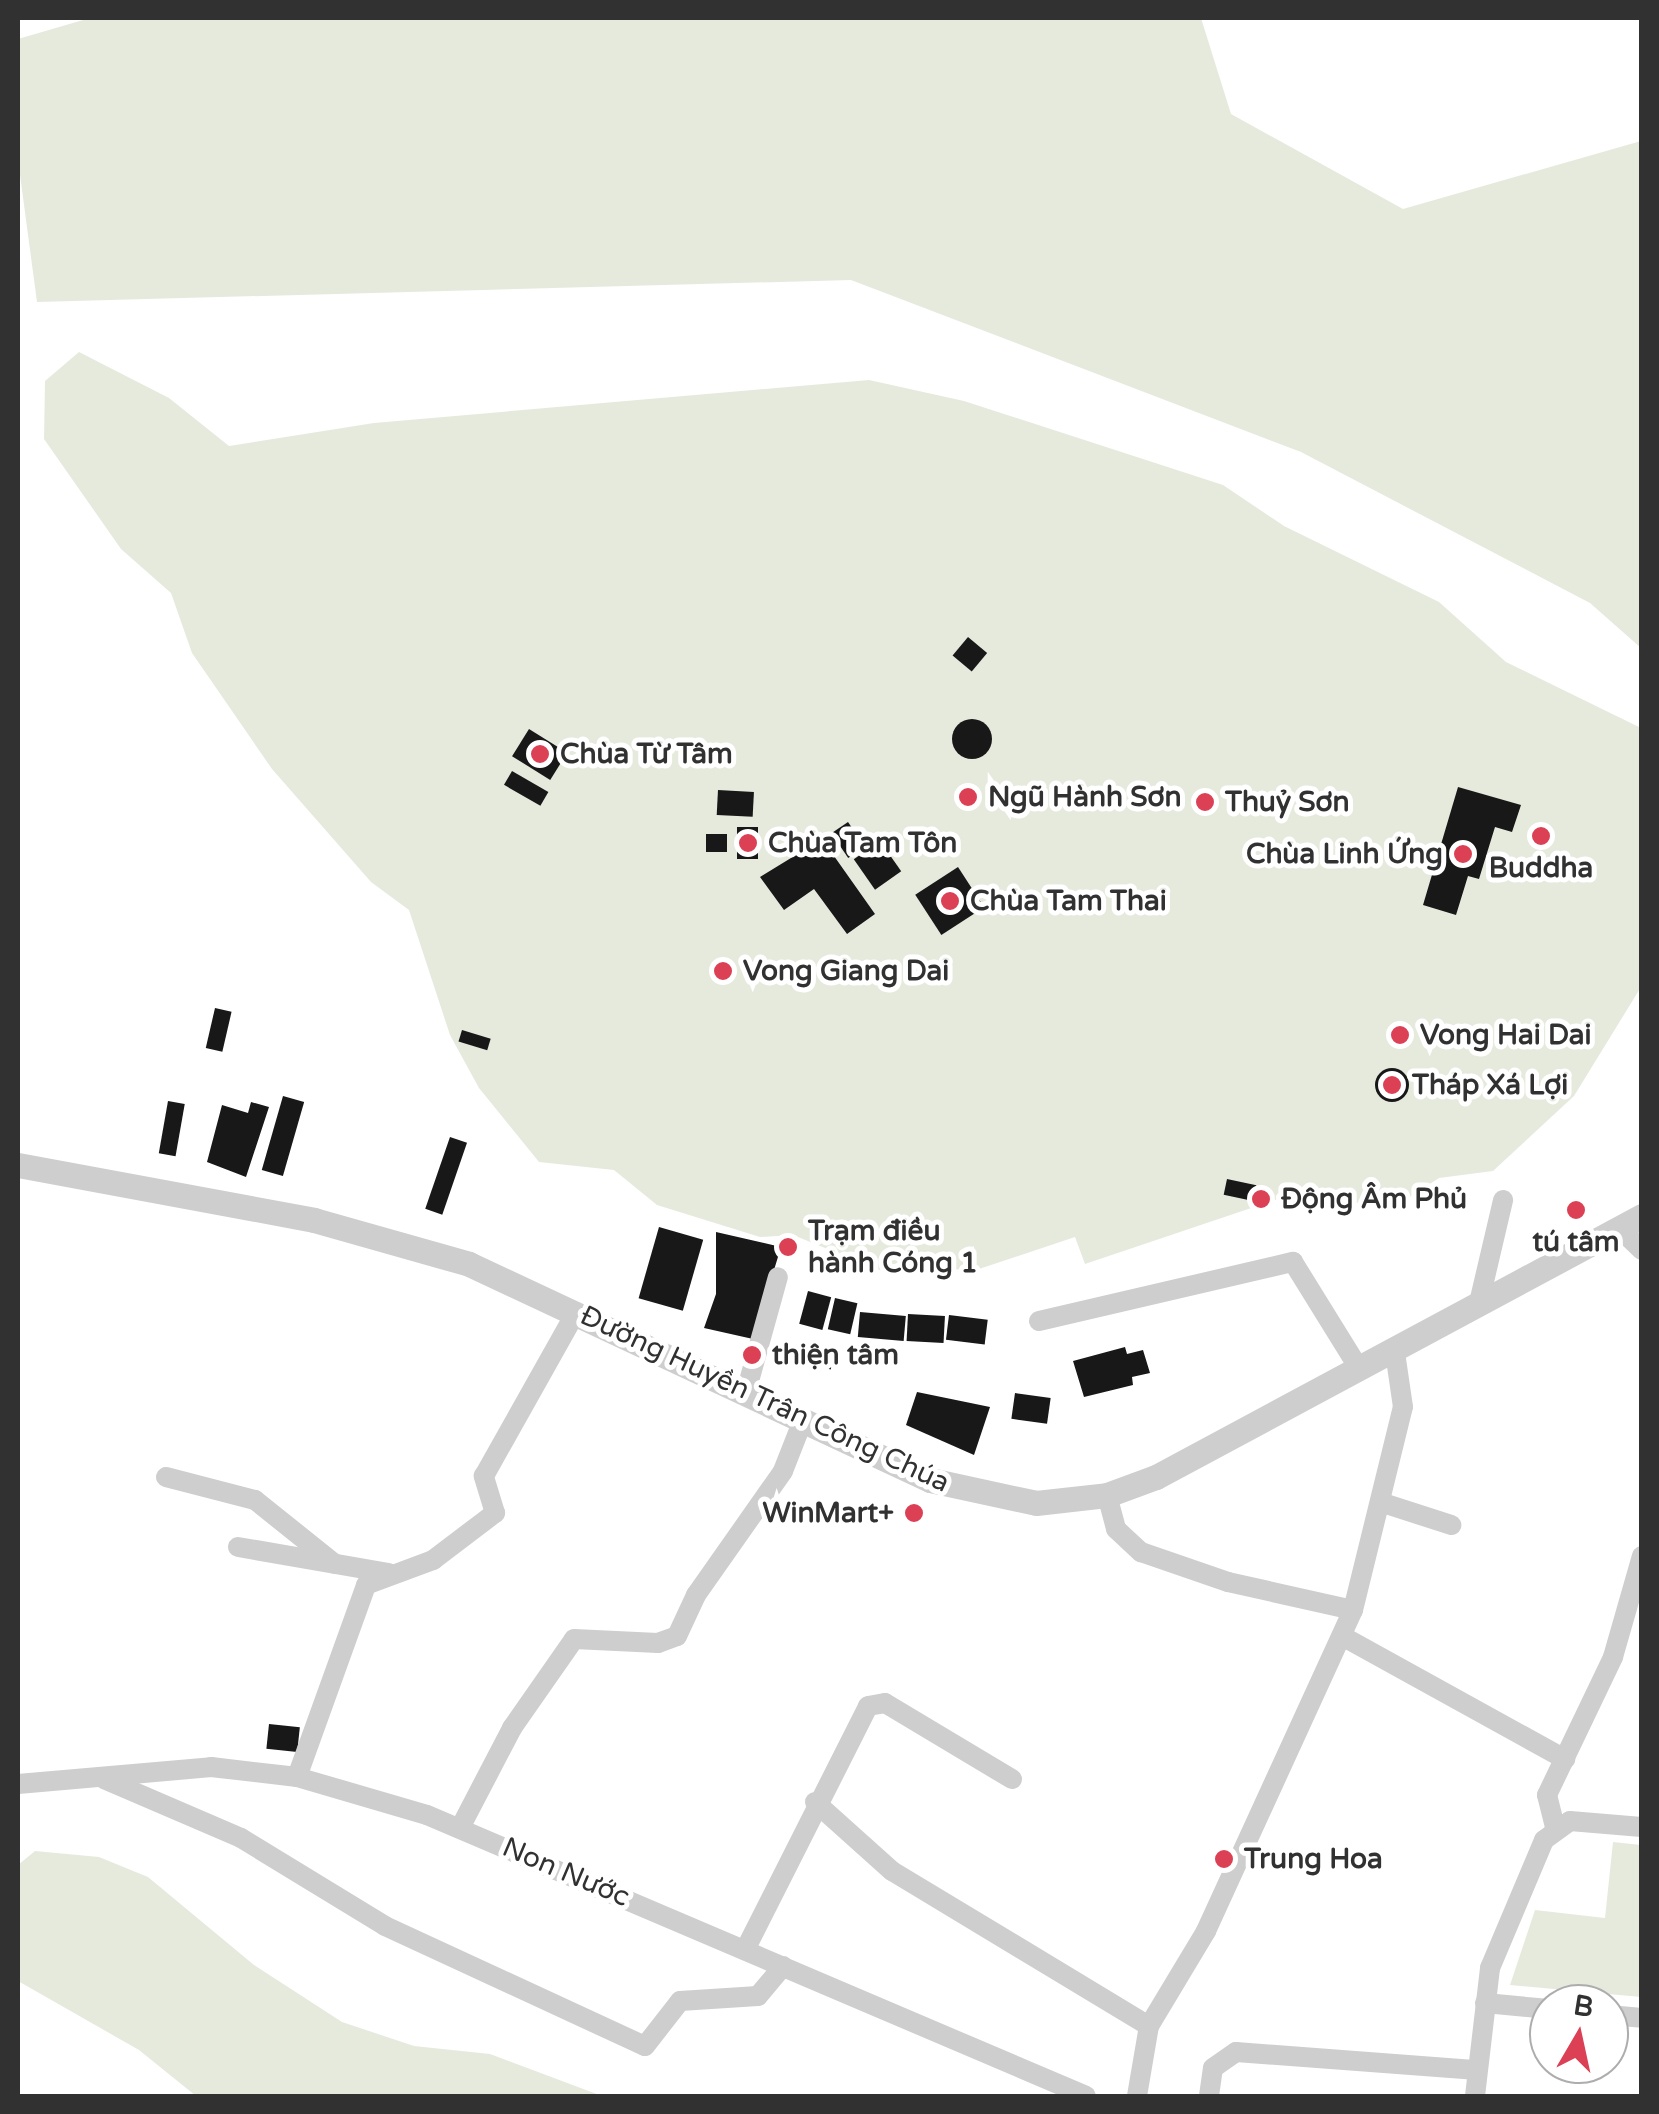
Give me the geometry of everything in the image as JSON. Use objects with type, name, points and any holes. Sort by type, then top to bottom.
[{"type":"street","name":"Đường Huyền Trân Công Chúa","points":[[18,1166],[333,1224],[469,1264],[971,1493],[1036,1503],[1106,1495],[1156,1477],[1631,1223]]},
{"type":"street","points":[[1478,1307],[1502,1200]]},
{"type":"street","points":[[1631,1223],[1642,1250]]},
{"type":"street","points":[[1040,1321],[1293,1262],[1360,1370]]},
{"type":"street","points":[[746,1392],[778,1277]]},
{"type":"street","points":[[297,1777],[366,1585],[388,1573],[432,1560],[495,1513],[484,1476],[576,1312]]},
{"type":"street","points":[[1136,2096],[1148,2026],[1206,1931],[1353,1610],[1403,1407],[1394,1352]]},
{"type":"street","points":[[460,1828],[512,1728],[574,1639],[658,1643],[676,1636],[696,1595],[783,1471],[804,1420]]},
{"type":"street","points":[[166,1476],[255,1500],[335,1564]]},
{"type":"street","points":[[1106,1495],[1116,1530],[1141,1552],[1228,1582],[1353,1610]]},
{"type":"street","points":[[1380,1502],[1452,1525]]},
{"type":"street","points":[[238,1547],[388,1573]]},
{"type":"street","points":[[1475,2096],[1490,1968],[1549,1833],[1547,1795],[1613,1657],[1642,1556]]},
{"type":"street","points":[[1342,1636],[1565,1759]]},
{"type":"street","points":[[745,1950],[814,1802],[876,1702],[1012,1779]]},
{"type":"street","name":"Non Nước","points":[[18,1784],[212,1767],[297,1777],[460,1828],[1085,2096]]},
{"type":"street","points":[[104,1778],[241,1838],[385,1926],[645,2046],[680,2000],[758,1996],[782,1966]]},
{"type":"street","points":[[814,1802],[892,1871],[1148,2026]]},
{"type":"street","points":[[1549,1833],[1642,1827]]},
{"type":"street","points":[[1485,2003],[1529,2007]]},
{"type":"street","points":[[1209,2096],[1213,2068],[1236,2052],[1477,2070]]},
{"type":"shaded area","points":[[90,18],[1201,18],[1231,114],[1403,209],[1641,141],[1641,648],[1590,603],[1301,452],[851,280],[37,302],[18,160],[18,39]]},
{"type":"shaded area","name":"Ngũ Hành Sơn","points":[[79,352],[169,398],[229,446],[374,423],[869,380],[964,401],[1223,485],[1284,526],[1439,602],[1506,662],[1641,728],[1641,987],[1574,1096],[1493,1171],[1439,1178],[1406,1200],[1295,1207],[1290,1195],[1085,1264],[1075,1237],[979,1269],[882,1271],[793,1235],[760,1237],[657,1205],[614,1170],[539,1162],[479,1088],[450,1035],[409,910],[371,882],[272,769],[192,653],[171,593],[121,549],[44,439],[45,381]]},
{"type":"shaded area","points":[[1613,1842],[1641,1845],[1641,1997],[1629,1996],[1629,1984],[1510,1985],[1535,1910],[1605,1918]]},
{"type":"shaded area","points":[[35,1851],[99,1857],[148,1877],[254,1965],[342,2022],[414,2046],[490,2054],[602,2096],[196,2096],[139,2050],[18,1981],[18,1865]]},
{"type":"building","points":[[968,637],[987,653],[972,671],[953,655]]},
{"type":"building","points":[[972,719],[986,725],[992,739],[986,753],[972,759],[958,753],[952,739],[958,725]]},
{"type":"building","name":"Chùa Từ Tâm","points":[[529,729],[567,753],[550,780],[512,756]]},
{"type":"building","points":[[512,771],[548,792],[540,806],[504,785]]},
{"type":"building","name":"Chùa Linh Ứng","points":[[1458,787],[1521,805],[1512,832],[1495,827],[1479,879],[1468,876],[1456,915],[1423,905]]},
{"type":"building","points":[[718,790],[754,792],[753,817],[717,815]]},
{"type":"building","points":[[848,822],[865,847],[848,858],[831,833]]},
{"type":"building","name":"Chùa Tam Tôn","points":[[737,827],[758,827],[758,859],[737,859]]},
{"type":"building","points":[[706,834],[727,834],[727,852],[706,852]]},
{"type":"building","points":[[822,839],[875,914],[847,934],[814,889],[784,910],[760,877]]},
{"type":"building","points":[[880,841],[901,871],[875,890],[854,859]]},
{"type":"building","name":"Chùa Tam Thai","points":[[958,867],[984,907],[941,935],[915,895]]},
{"type":"building","points":[[215,1008],[232,1012],[222,1052],[206,1048]]},
{"type":"building","points":[[462,1030],[491,1039],[487,1050],[458,1041]]},
{"type":"building","name":"Tháp Xá Lợi","points":[[1392,1068],[1404,1073],[1409,1085],[1404,1097],[1392,1102],[1380,1097],[1375,1085],[1380,1073]]},
{"type":"building","points":[[283,1096],[304,1102],[283,1176],[262,1170]]},
{"type":"building","points":[[168,1101],[185,1104],[176,1156],[159,1153]]},
{"type":"building","points":[[251,1102],[269,1107],[246,1177],[207,1162],[222,1105],[248,1113]]},
{"type":"building","points":[[450,1137],[467,1143],[442,1215],[425,1209]]},
{"type":"building","points":[[1227,1179],[1256,1185],[1253,1201],[1224,1195]]},
{"type":"building","points":[[659,1227],[703,1240],[683,1311],[639,1298]]},
{"type":"building","points":[[716,1232],[781,1247],[753,1339],[704,1328],[716,1294]]},
{"type":"building","points":[[808,1291],[831,1297],[822,1330],[799,1324]]},
{"type":"building","points":[[835,1298],[857,1303],[850,1334],[828,1329]]},
{"type":"building","points":[[860,1312],[906,1316],[904,1341],[858,1337]]},
{"type":"building","points":[[908,1314],[945,1316],[944,1343],[907,1341]]},
{"type":"building","points":[[949,1315],[988,1320],[985,1345],[946,1340]]},
{"type":"building","points":[[809,1346],[835,1353],[831,1369],[805,1362]]},
{"type":"building","points":[[1125,1347],[1127,1354],[1143,1350],[1150,1373],[1132,1377],[1133,1385],[1084,1397],[1073,1361]]},
{"type":"building","points":[[917,1392],[990,1407],[974,1455],[906,1425]]},
{"type":"building","points":[[1015,1393],[1051,1398],[1047,1424],[1011,1419]]},
{"type":"building","points":[[269,1724],[300,1727],[297,1752],[266,1749]]},
{"type":"place","name":"Chùa Từ Tâm","points":[[540,754]]},
{"type":"place","name":"Ngũ Hành Sơn","points":[[968,797]]},
{"type":"place","name":"Thuỷ Sơn","points":[[1205,802]]},
{"type":"place","name":"Buddha","points":[[1541,836]]},
{"type":"place","name":"Chùa Tam Tôn","points":[[748,843]]},
{"type":"place","name":"Chùa Linh Ứng","points":[[1463,854]]},
{"type":"place","name":"Chùa Tam Thai","points":[[950,901]]},
{"type":"place","name":"Vong Giang Dai","points":[[723,971]]},
{"type":"place","name":"Vong Hai Dai","points":[[1400,1035]]},
{"type":"place","name":"Tháp Xá Lợi","points":[[1392,1085]]},
{"type":"place","name":"Động Âm Phủ","points":[[1261,1199]]},
{"type":"place","name":"tú tâm","points":[[1576,1210]]},
{"type":"place","name":"Trạm điều hành Cóng 1","points":[[788,1247]]},
{"type":"place","name":"thiện tâm","points":[[752,1355]]},
{"type":"place","name":"WinMart+","points":[[914,1513]]},
{"type":"place","name":"Trung Hoa","points":[[1224,1859]]}]
